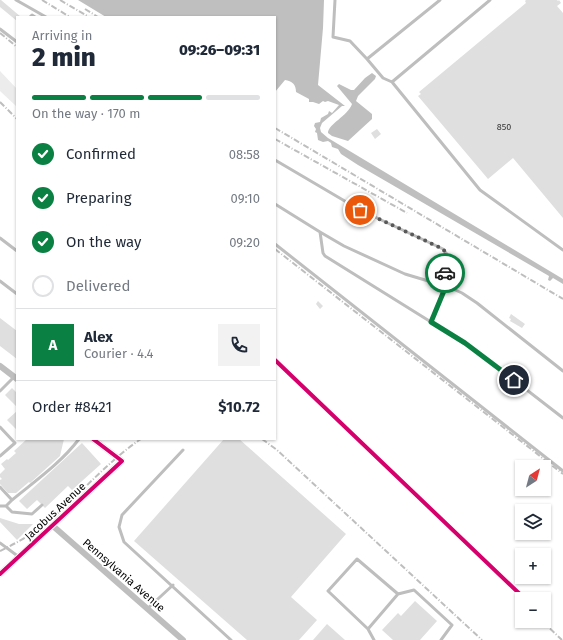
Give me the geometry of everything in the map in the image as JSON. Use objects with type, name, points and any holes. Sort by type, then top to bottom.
[{"type":"street","points":[[0,366],[16,378]]},
{"type":"street","name":"Jacobus Avenue","points":[[0,574],[122,461],[94,440]]},
{"type":"street","name":"Pennsylvania Avenue","points":[[53,526],[183,640]]},
{"type":"lane","points":[[16,0],[44,16]]},
{"type":"lane","points":[[336,0],[333,37],[350,41],[383,78],[392,82],[480,190],[563,250]]},
{"type":"lane","points":[[367,59],[440,0]]},
{"type":"lane","points":[[392,82],[490,0]]},
{"type":"lane","points":[[0,29],[16,41]]},
{"type":"lane","points":[[276,161],[360,210],[443,249],[449,257],[442,279],[443,284],[446,286]]},
{"type":"lane","points":[[276,205],[344,246],[405,274],[446,286],[462,293],[477,303],[561,369],[563,364]]},
{"type":"lane","points":[[320,232],[323,253],[325,256],[479,353],[563,418]]},
{"type":"lane","points":[[0,238],[16,250]]},
{"type":"lane","points":[[276,245],[563,471]]},
{"type":"lane","points":[[0,281],[16,293]]},
{"type":"lane","points":[[431,322],[446,286]]},
{"type":"lane","points":[[0,392],[16,378]]},
{"type":"lane","points":[[0,427],[15,443],[0,456]]},
{"type":"lane","points":[[0,506],[6,506],[37,482],[78,440]]},
{"type":"lane","points":[[183,450],[122,515],[119,527],[124,542],[173,585],[231,640]]},
{"type":"lane","points":[[0,487],[12,500]]},
{"type":"lane","points":[[6,506],[12,512],[32,514],[42,505]]},
{"type":"lane","points":[[0,543],[19,557]]},
{"type":"lane","points":[[374,640],[368,629],[328,591],[357,559],[398,594]]},
{"type":"lane","points":[[148,609],[173,585]]},
{"type":"lane","points":[[368,629],[398,594],[414,590],[452,625],[441,640]]},
{"type":"shaded area","points":[[78,0],[324,0],[318,85],[345,106],[342,106],[322,123],[320,128],[321,132],[328,138],[563,279],[563,284],[553,278],[550,281],[548,280],[549,276],[358,165],[341,154],[338,149],[332,147],[331,143],[328,141],[323,142],[318,140],[317,133],[315,132],[315,123],[320,122],[321,118],[328,114],[329,111],[332,113],[339,105],[328,101],[323,101],[319,104],[309,102],[309,99],[296,92],[292,82],[287,80],[285,80],[276,91],[276,16],[104,16]]},
{"type":"shaded area","points":[[0,71],[16,88],[16,106],[0,91]]},
{"type":"shaded area","points":[[372,73],[376,76],[375,79],[358,96],[356,101],[372,114],[372,119],[348,141],[332,136],[328,133],[331,126],[347,112],[352,104],[337,86],[339,84],[354,90]]},
{"type":"building","points":[[1,0],[20,16],[16,16],[16,20],[0,7]]},
{"type":"building","points":[[526,0],[559,0],[561,3],[557,6],[563,13],[563,218],[513,158],[488,179],[418,96],[421,94],[419,92],[526,3]]},
{"type":"building","points":[[377,129],[381,134],[375,139],[371,133]]},
{"type":"building","points":[[318,301],[323,306],[320,309],[316,304]]},
{"type":"building","points":[[511,314],[525,324],[522,328],[510,321],[511,319],[509,318]]},
{"type":"building","points":[[0,318],[16,330],[16,358],[0,346]]},
{"type":"building","points":[[12,388],[16,392],[16,406],[5,395]]},
{"type":"building","points":[[16,412],[16,429],[7,420]]},
{"type":"building","points":[[26,440],[64,440],[60,456],[30,483],[29,482],[16,493],[8,493],[0,484],[0,480],[2,479],[0,474],[5,469],[1,464],[16,453],[14,451]]},
{"type":"building","points":[[223,440],[240,440],[346,534],[291,597],[317,620],[299,640],[247,640],[134,541]]},
{"type":"building","points":[[82,443],[101,464],[72,490],[68,486],[45,508],[37,500],[27,509],[19,501]]},
{"type":"building","points":[[0,518],[19,524],[33,524],[17,540],[0,522]]},
{"type":"building","points":[[415,601],[437,621],[420,640],[393,640],[382,630],[398,613],[401,616]]},
{"type":"building","points":[[327,624],[345,640],[313,640]]},
{"type":"railway","points":[[42,0],[68,16]]},
{"type":"railway","points":[[60,0],[87,16]]},
{"type":"railway","points":[[85,9],[96,16]]},
{"type":"railway","points":[[0,33],[16,46]]},
{"type":"railway","points":[[0,102],[16,118]]},
{"type":"railway","points":[[276,129],[563,299]]},
{"type":"railway","points":[[276,140],[407,213]]},
{"type":"railway","points":[[276,250],[563,474]]},
{"type":"railway","points":[[276,361],[518,592]]},
{"type":"railway","points":[[0,551],[27,537],[49,520],[113,461],[140,440]]},
{"type":"railway","points":[[263,440],[277,450],[482,640]]},
{"type":"railway","points":[[549,628],[562,640]]},
{"type":"cycle path","points":[[276,361],[518,592]]},
{"type":"cycle path","points":[[0,574],[122,461],[94,440]]},
{"type":"way so far","points":[[360,210],[443,249],[449,257],[445,273]]},
{"type":"route","points":[[445,273],[442,279],[443,284],[446,286],[431,322],[465,343],[514,380]]}]
